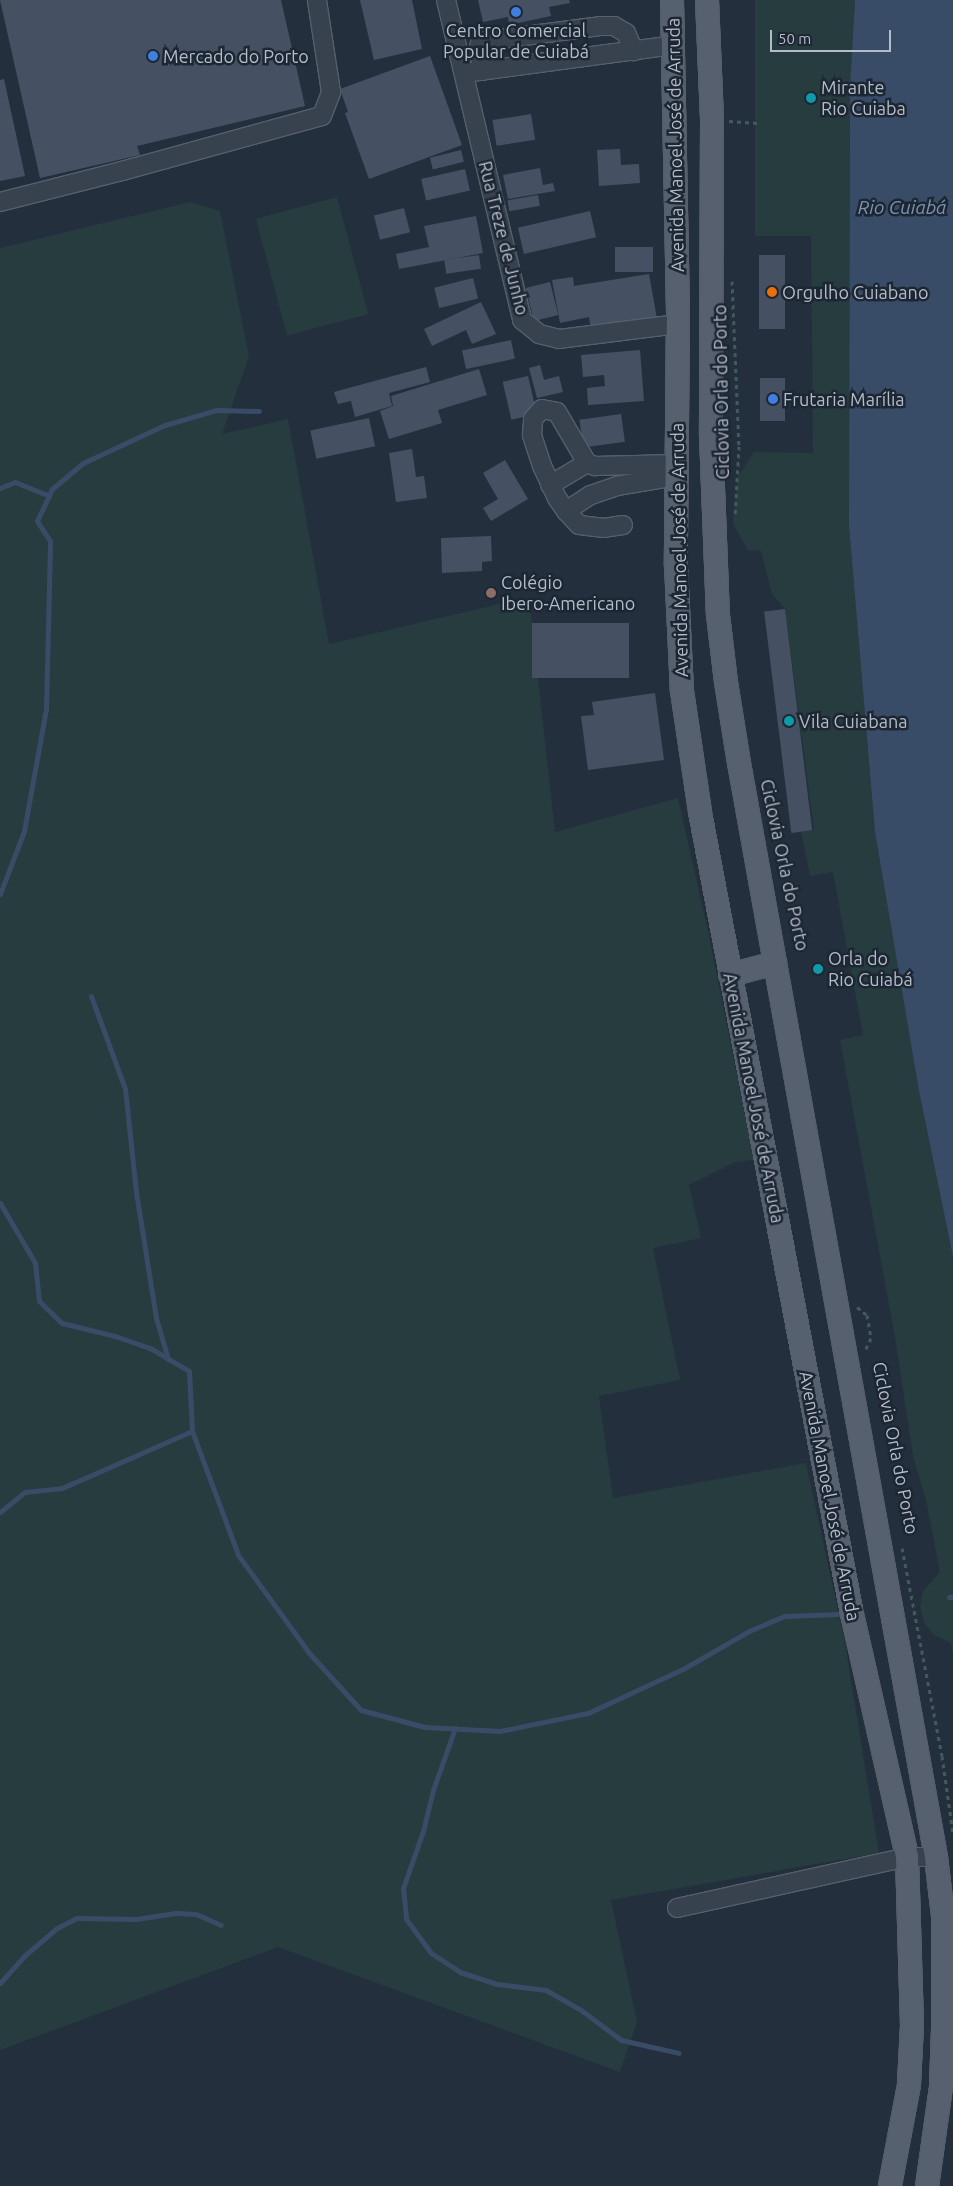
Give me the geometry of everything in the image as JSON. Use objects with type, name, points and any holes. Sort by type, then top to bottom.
[{"type":"main road","name":"Avenida Manoel José de Arruda","points":[[672,0],[677,324],[676,565],[682,691],[700,812],[730,975],[852,1614],[907,1857],[912,2025],[908,2086],[890,2186]]},
{"type":"main road","name":"Avenida Manoel José de Arruda","points":[[708,0],[712,130],[711,435],[718,615],[726,682],[936,1857],[944,1916],[941,2087],[927,2186]]},
{"type":"main road","points":[[730,975],[776,963]]},
{"type":"street","points":[[0,202],[122,172],[322,116],[331,92],[317,0]]},
{"type":"street","name":"Rua Treze de Junho","points":[[446,0],[522,320],[539,334],[559,339],[677,324]]},
{"type":"street","points":[[482,71],[480,43],[581,28],[614,26],[626,33],[634,51]]},
{"type":"street","points":[[464,73],[673,46]]},
{"type":"street","points":[[624,525],[604,528],[579,525],[566,511],[550,485],[532,435],[534,419],[542,409],[557,412],[587,463],[595,466],[677,470]]},
{"type":"street","points":[[550,485],[587,463]]},
{"type":"street","points":[[566,511],[590,496],[617,486],[677,470]]},
{"type":"street","points":[[678,1908],[907,1857],[936,1857]]},
{"type":"path","points":[[727,114],[727,130]]},
{"type":"path","points":[[727,121],[761,123]]},
{"type":"path","name":"Ciclovia Orla do Porto","points":[[732,272],[739,446],[734,526]]},
{"type":"path","name":"Ciclovia Orla do Porto","points":[[856,1302],[857,1307],[867,1315],[871,1338],[864,1356]]},
{"type":"path","name":"Ciclovia Orla do Porto","points":[[901,1543],[942,1756],[953,1836]]},
{"type":"green space","points":[[755,0],[855,0],[850,87],[849,526],[875,832],[919,1091],[953,1257],[953,1655],[951,1643],[934,1635],[924,1623],[920,1607],[923,1591],[940,1572],[926,1500],[913,1456],[895,1337],[840,1040],[863,1035],[833,872],[810,876],[801,832],[814,830],[785,609],[772,594],[761,551],[748,550],[733,524],[737,478],[754,452],[813,453],[811,236],[755,236]]},
{"type":"green space","points":[[337,197],[368,314],[287,336],[256,219]]},
{"type":"green space","points":[[190,202],[220,211],[249,356],[222,434],[288,419],[329,644],[529,597],[555,832],[678,798],[708,931],[754,1160],[735,1162],[689,1185],[701,1238],[653,1248],[680,1380],[599,1396],[613,1498],[806,1463],[845,1643],[879,1853],[611,1900],[637,2022],[620,2072],[278,1947],[0,2050],[0,248]]},
{"type":"water","name":"Rio Cuiabá","points":[[855,0],[953,0],[953,1257],[919,1091],[875,832],[849,526],[850,87]]},
{"type":"building","name":"Mercado do Porto","points":[[0,0],[281,0],[305,106],[137,146],[140,155],[40,178]]},
{"type":"building","points":[[360,0],[412,0],[422,49],[374,60]]},
{"type":"building","name":"Centro Comercial Popular de Cuiabá","points":[[478,0],[569,0],[570,3],[549,7],[551,16],[509,25],[508,17],[483,22]]},
{"type":"building","points":[[430,56],[462,145],[369,179],[345,113],[348,112],[340,89]]},
{"type":"building","points":[[4,79],[25,176],[0,181],[0,80]]},
{"type":"building","points":[[531,114],[535,140],[497,146],[492,120]]},
{"type":"building","points":[[620,149],[621,165],[639,164],[640,183],[599,186],[597,150]]},
{"type":"building","points":[[461,150],[464,162],[433,169],[430,158]]},
{"type":"building","points":[[540,168],[543,185],[553,183],[555,191],[508,199],[503,175]]},
{"type":"building","points":[[465,169],[470,190],[426,201],[421,179]]},
{"type":"building","points":[[538,195],[540,206],[509,211],[507,200]]},
{"type":"building","points":[[404,208],[410,232],[380,240],[374,215]]},
{"type":"building","points":[[590,211],[596,237],[524,254],[518,228]]},
{"type":"building","points":[[476,216],[483,253],[399,269],[396,254],[429,247],[424,226]]},
{"type":"building","points":[[615,247],[653,247],[653,272],[615,272]]},
{"type":"building","points":[[479,255],[481,269],[446,274],[444,260]]},
{"type":"building","name":"Orgulho Cuiabano","points":[[759,255],[785,255],[785,329],[759,329]]},
{"type":"building","points":[[649,274],[657,319],[591,331],[589,317],[560,323],[552,280],[573,277],[574,286]]},
{"type":"building","points":[[473,278],[478,298],[439,308],[434,288]]},
{"type":"building","points":[[550,282],[558,315],[534,321],[526,288]]},
{"type":"building","points":[[481,302],[496,334],[472,344],[466,330],[432,346],[424,329]]},
{"type":"building","points":[[511,340],[515,359],[466,369],[462,350]]},
{"type":"building","points":[[640,350],[644,401],[588,405],[587,388],[605,386],[604,375],[583,377],[581,355]]},
{"type":"building","points":[[540,365],[544,380],[559,376],[563,392],[537,398],[529,368]]},
{"type":"building","points":[[426,367],[430,382],[389,393],[392,406],[355,417],[351,401],[338,404],[334,392]]},
{"type":"building","points":[[479,369],[487,395],[438,410],[442,423],[389,439],[380,411],[393,406],[391,396]]},
{"type":"building","points":[[528,376],[537,414],[511,420],[503,382]]},
{"type":"building","name":"Frutaria Marília","points":[[760,378],[785,378],[785,421],[760,421]]},
{"type":"building","points":[[621,414],[625,442],[583,448],[579,420]]},
{"type":"building","points":[[369,418],[375,446],[316,459],[310,430]]},
{"type":"building","points":[[412,449],[416,477],[424,476],[427,498],[396,502],[389,453]]},
{"type":"building","points":[[505,460],[528,499],[491,521],[483,508],[498,499],[483,473]]},
{"type":"building","points":[[491,536],[492,561],[482,562],[482,571],[442,573],[441,538]]},
{"type":"building","name":"Vila Cuiabana","points":[[785,609],[812,830],[791,833],[764,612]]},
{"type":"building","points":[[532,623],[629,623],[629,678],[532,678]]},
{"type":"building","points":[[655,693],[664,760],[588,770],[581,716],[594,715],[592,702]]},
{"type":"waterway","points":[[0,894],[24,831],[46,709],[50,541],[37,521],[52,489],[83,463],[165,425],[216,410],[259,411]]},
{"type":"waterway","points":[[0,488],[15,482],[49,496]]},
{"type":"waterway","points":[[91,996],[125,1089],[136,1192],[156,1318],[168,1359]]},
{"type":"waterway","points":[[0,1203],[35,1263],[39,1301],[62,1323],[115,1336],[150,1348],[189,1371],[192,1431],[238,1555],[310,1654],[361,1710],[425,1727],[500,1731],[588,1713],[683,1669],[749,1631],[785,1616],[839,1614]]},
{"type":"waterway","points":[[0,1512],[25,1492],[62,1488],[192,1431]]},
{"type":"waterway","points":[[455,1728],[433,1790],[423,1831],[403,1888],[406,1919],[431,1953],[460,1972],[497,1984],[546,1990],[581,2010],[621,2040],[679,2053]]},
{"type":"waterway","points":[[0,1983],[24,1956],[57,1928],[77,1918],[136,1919],[176,1913],[196,1914],[221,1925]]},
{"type":"place","name":"Centro Comercial Popular de Cuiabá","points":[[516,12]]},
{"type":"place","name":"Mercado do Porto","points":[[153,56]]},
{"type":"place","name":"Mirante Rio Cuiaba","points":[[811,98]]},
{"type":"place","name":"Orgulho Cuiabano","points":[[772,292]]},
{"type":"place","name":"Frutaria Marília","points":[[773,399]]},
{"type":"place","name":"Colégio Ibero-Americano","points":[[491,593]]},
{"type":"place","name":"Vila Cuiabana","points":[[789,721]]},
{"type":"place","name":"Orla do Rio Cuiabá","points":[[818,969]]}]
